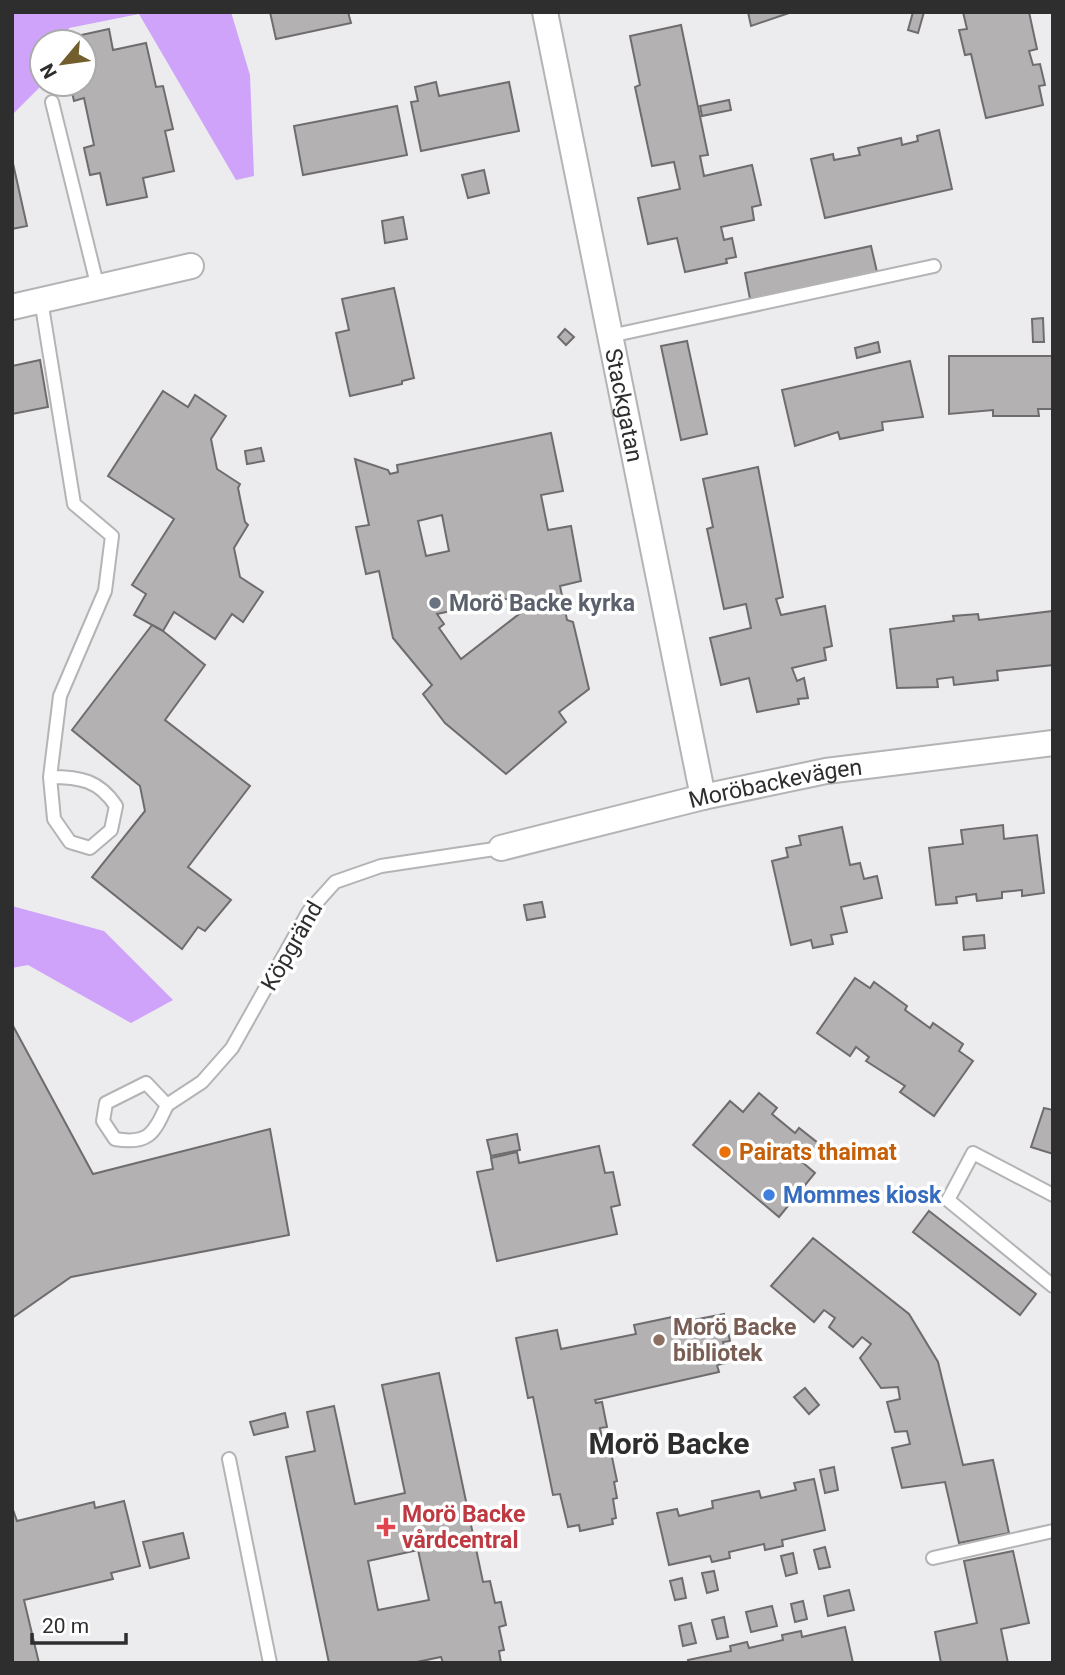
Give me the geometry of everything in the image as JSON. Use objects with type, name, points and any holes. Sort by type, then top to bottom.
[{"type":"street","name":"Stackgatan","points":[[545,12],[703,797]]},
{"type":"street","points":[[12,307],[191,266]]},
{"type":"street","name":"Moröbackevägen","points":[[501,848],[703,797],[826,771],[1053,743]]},
{"type":"lane","points":[[52,102],[98,288]]},
{"type":"lane","points":[[610,336],[934,266]]},
{"type":"lane","points":[[41,300],[74,503],[112,536],[105,591],[60,695],[50,777],[54,819],[70,842],[90,848],[111,830],[116,806],[105,789],[70,777],[50,777]]},
{"type":"lane","name":"Köpgränd","points":[[167,1105],[202,1082],[232,1048],[309,911],[335,881],[381,866],[501,848]]},
{"type":"lane","points":[[146,1083],[167,1105],[155,1132],[135,1142],[115,1139],[103,1121],[106,1103],[146,1083]]},
{"type":"lane","points":[[1053,1195],[973,1153],[948,1200],[1053,1286]]},
{"type":"lane","points":[[229,1459],[270,1663]]},
{"type":"lane","points":[[933,1558],[1053,1531]]},
{"type":"shaded area","points":[[12,12],[231,12],[250,75],[254,176],[236,180],[139,14],[69,28],[28,28],[29,98],[12,115]]},
{"type":"shaded area","points":[[12,906],[104,931],[173,1000],[131,1023],[28,965],[12,968]]},
{"type":"building","points":[[270,12],[348,12],[351,23],[276,39]]},
{"type":"building","points":[[748,12],[792,12],[751,26]]},
{"type":"building","points":[[913,12],[924,12],[918,33],[908,30]]},
{"type":"building","points":[[963,12],[1029,12],[1037,49],[1029,51],[1033,65],[1040,64],[1045,85],[1039,86],[1043,105],[986,118],[971,54],[965,55],[959,30],[967,29]]},
{"type":"building","points":[[681,25],[708,155],[700,156],[704,176],[752,165],[761,205],[752,207],[754,220],[721,227],[724,240],[732,238],[736,257],[726,259],[727,263],[685,272],[677,238],[648,244],[638,198],[680,189],[674,162],[652,166],[635,87],[640,85],[630,36]]},
{"type":"building","points":[[109,29],[113,50],[146,43],[156,87],[163,86],[173,129],[165,131],[174,171],[143,178],[147,197],[107,205],[100,173],[90,175],[84,148],[94,145],[84,98],[98,98],[98,31]]},
{"type":"building","points":[[436,82],[439,96],[509,82],[519,131],[421,151],[411,102],[418,101],[415,87]]},
{"type":"building","points":[[729,100],[731,110],[702,116],[700,106]]},
{"type":"building","points":[[397,106],[407,155],[303,175],[294,126]]},
{"type":"building","points":[[939,130],[952,189],[825,218],[811,159],[833,154],[834,160],[860,155],[858,148],[901,138],[902,145],[918,141],[917,136]]},
{"type":"building","points":[[12,159],[27,226],[12,229]]},
{"type":"building","points":[[484,170],[489,193],[468,198],[462,175]]},
{"type":"building","points":[[403,217],[407,239],[385,243],[382,221]]},
{"type":"building","points":[[871,246],[877,272],[750,299],[745,273]]},
{"type":"building","points":[[394,288],[414,378],[402,381],[402,384],[350,396],[336,333],[349,330],[342,299]]},
{"type":"building","points":[[1043,318],[1044,342],[1033,342],[1032,319]]},
{"type":"building","points":[[565,329],[574,337],[566,345],[558,337]]},
{"type":"building","points":[[687,341],[707,434],[681,440],[661,346]]},
{"type":"building","points":[[878,342],[880,352],[857,358],[855,348]]},
{"type":"building","points":[[949,356],[1053,356],[1053,409],[1038,409],[1039,416],[993,416],[993,410],[949,414]]},
{"type":"building","points":[[40,360],[48,407],[12,414],[12,366]]},
{"type":"building","points":[[910,361],[923,417],[882,422],[883,430],[840,439],[838,432],[795,446],[782,390]]},
{"type":"building","points":[[163,391],[188,407],[195,395],[226,416],[211,439],[217,469],[240,484],[238,488],[245,522],[248,525],[234,548],[240,577],[263,592],[243,622],[232,614],[215,639],[174,612],[163,631],[134,615],[146,594],[132,585],[174,519],[108,476]]},
{"type":"building","name":"Morö Backe kyrka","points":[[551,433],[563,491],[541,495],[548,530],[571,526],[581,581],[560,586],[567,620],[573,622],[589,689],[559,712],[566,722],[506,774],[445,723],[423,694],[432,685],[393,638],[379,571],[366,574],[356,527],[369,525],[355,459],[388,470],[390,474],[398,472],[397,465]],"holes":[[[442,515],[449,551],[426,556],[418,521]],[[520,596],[523,611],[461,659],[439,628],[444,624],[437,614]]]},
{"type":"building","points":[[261,448],[264,461],[247,464],[245,451]]},
{"type":"building","points":[[758,467],[783,597],[776,599],[781,615],[825,606],[832,646],[824,648],[826,660],[792,668],[797,681],[804,678],[808,698],[798,699],[799,704],[757,712],[749,678],[721,685],[710,638],[751,628],[746,604],[724,609],[707,529],[713,527],[703,479]]},
{"type":"building","points":[[1053,611],[1053,665],[997,671],[998,680],[954,685],[953,677],[937,679],[938,687],[897,688],[890,629],[954,621],[953,616],[978,614],[979,620]]},
{"type":"building","points":[[152,625],[205,665],[165,720],[250,786],[188,867],[231,900],[205,931],[198,927],[182,949],[92,877],[145,811],[140,786],[72,730]]},
{"type":"building","points":[[1003,825],[1004,839],[1037,835],[1044,893],[1022,896],[1022,890],[1002,892],[1002,898],[977,901],[976,894],[956,897],[957,903],[936,905],[929,848],[963,844],[961,830]]},
{"type":"building","points":[[842,827],[850,865],[860,863],[864,879],[877,876],[882,898],[841,907],[847,932],[831,935],[833,944],[813,948],[811,940],[791,945],[772,861],[788,857],[786,848],[801,845],[799,836]]},
{"type":"building","points":[[542,902],[545,917],[527,920],[524,905]]},
{"type":"building","points":[[984,935],[985,948],[964,950],[963,937]]},
{"type":"building","points":[[855,978],[870,988],[874,982],[907,1006],[905,1010],[930,1028],[933,1023],[963,1044],[959,1051],[973,1061],[934,1116],[900,1092],[905,1086],[866,1061],[869,1057],[856,1047],[850,1056],[817,1033]]},
{"type":"building","points":[[12,1024],[93,1174],[270,1129],[289,1235],[71,1277],[12,1318]]},
{"type":"building","points":[[759,1093],[777,1108],[772,1114],[795,1133],[799,1128],[818,1143],[802,1162],[815,1173],[779,1217],[693,1145],[730,1101],[743,1112]]},
{"type":"building","points":[[1044,1108],[1053,1110],[1053,1154],[1031,1147]]},
{"type":"building","points":[[517,1134],[520,1150],[491,1156],[487,1140]]},
{"type":"building","points":[[599,1146],[605,1173],[613,1172],[620,1205],[611,1207],[617,1234],[497,1261],[477,1172],[493,1169],[491,1158],[517,1152],[519,1163]]},
{"type":"building","points":[[929,1211],[1036,1294],[1020,1315],[913,1232]]},
{"type":"building","points":[[813,1238],[909,1314],[938,1362],[963,1465],[993,1460],[1009,1533],[959,1543],[945,1482],[902,1488],[892,1448],[910,1444],[907,1431],[895,1432],[887,1402],[900,1399],[898,1387],[881,1388],[860,1358],[871,1344],[862,1337],[853,1347],[829,1327],[835,1318],[824,1310],[814,1322],[771,1286]]},
{"type":"building","points":[[724,1314],[730,1341],[723,1342],[727,1363],[717,1365],[719,1372],[595,1400],[596,1403],[602,1402],[607,1427],[600,1428],[602,1439],[608,1438],[617,1481],[614,1482],[617,1498],[613,1499],[616,1518],[612,1519],[613,1524],[580,1531],[579,1525],[568,1527],[560,1494],[553,1495],[533,1397],[528,1398],[516,1338],[557,1330],[561,1349],[636,1334],[634,1325],[677,1316],[678,1323]]},
{"type":"building","name":"Morö Backe vårdcentral","points":[[439,1373],[483,1582],[490,1581],[495,1603],[501,1602],[506,1625],[499,1627],[504,1650],[499,1651],[501,1663],[443,1663],[441,1657],[412,1663],[329,1663],[286,1457],[315,1451],[307,1412],[334,1406],[355,1504],[405,1493],[382,1385]],"holes":[[[418,1550],[429,1600],[378,1610],[368,1561]]]},
{"type":"building","points":[[805,1388],[819,1405],[809,1414],[794,1397]]},
{"type":"building","points":[[285,1413],[288,1427],[254,1435],[250,1422]]},
{"type":"building","points":[[834,1467],[838,1490],[825,1493],[820,1470]]},
{"type":"building","points":[[814,1479],[825,1530],[782,1540],[783,1546],[765,1550],[764,1544],[729,1552],[730,1558],[712,1562],[710,1556],[669,1565],[657,1513],[677,1509],[679,1516],[713,1508],[712,1501],[759,1491],[761,1498],[796,1490],[794,1483]]},
{"type":"building","points":[[124,1501],[140,1566],[111,1573],[113,1579],[24,1600],[39,1663],[12,1663],[12,1507],[17,1521],[94,1502],[95,1508]]},
{"type":"building","points":[[183,1533],[189,1558],[150,1568],[143,1542]]},
{"type":"building","points":[[825,1547],[830,1567],[819,1569],[814,1550]]},
{"type":"building","points":[[1013,1551],[1029,1623],[1001,1629],[1008,1663],[941,1663],[935,1632],[977,1623],[964,1561]]},
{"type":"building","points":[[793,1553],[797,1573],[786,1576],[781,1556]]},
{"type":"building","points":[[714,1571],[718,1590],[707,1593],[702,1573]]},
{"type":"building","points":[[682,1578],[686,1598],[675,1600],[670,1581]]},
{"type":"building","points":[[849,1590],[854,1610],[828,1616],[824,1596]]},
{"type":"building","points":[[803,1601],[807,1619],[795,1622],[791,1604]]},
{"type":"building","points":[[772,1606],[777,1626],[751,1632],[746,1612]]},
{"type":"building","points":[[724,1617],[728,1637],[717,1639],[712,1620]]},
{"type":"building","points":[[691,1623],[696,1643],[683,1646],[679,1626]]},
{"type":"building","points":[[845,1627],[853,1663],[689,1663],[688,1660],[731,1651],[730,1646],[747,1642],[749,1648],[783,1640],[782,1635],[801,1631],[802,1637]]},
{"type":"place","name":"Morö Backe kyrka","points":[[435,603]]},
{"type":"place","name":"Pairats thaimat","points":[[725,1152]]},
{"type":"place","name":"Mommes kiosk","points":[[769,1195]]},
{"type":"place","name":"Morö Backe bibliotek","points":[[659,1340]]},
{"type":"place","name":"Morö Backe vårdcentral","points":[[386,1527]]},
{"type":"district","name":"Morö Backe","points":[[669,1443]]}]
